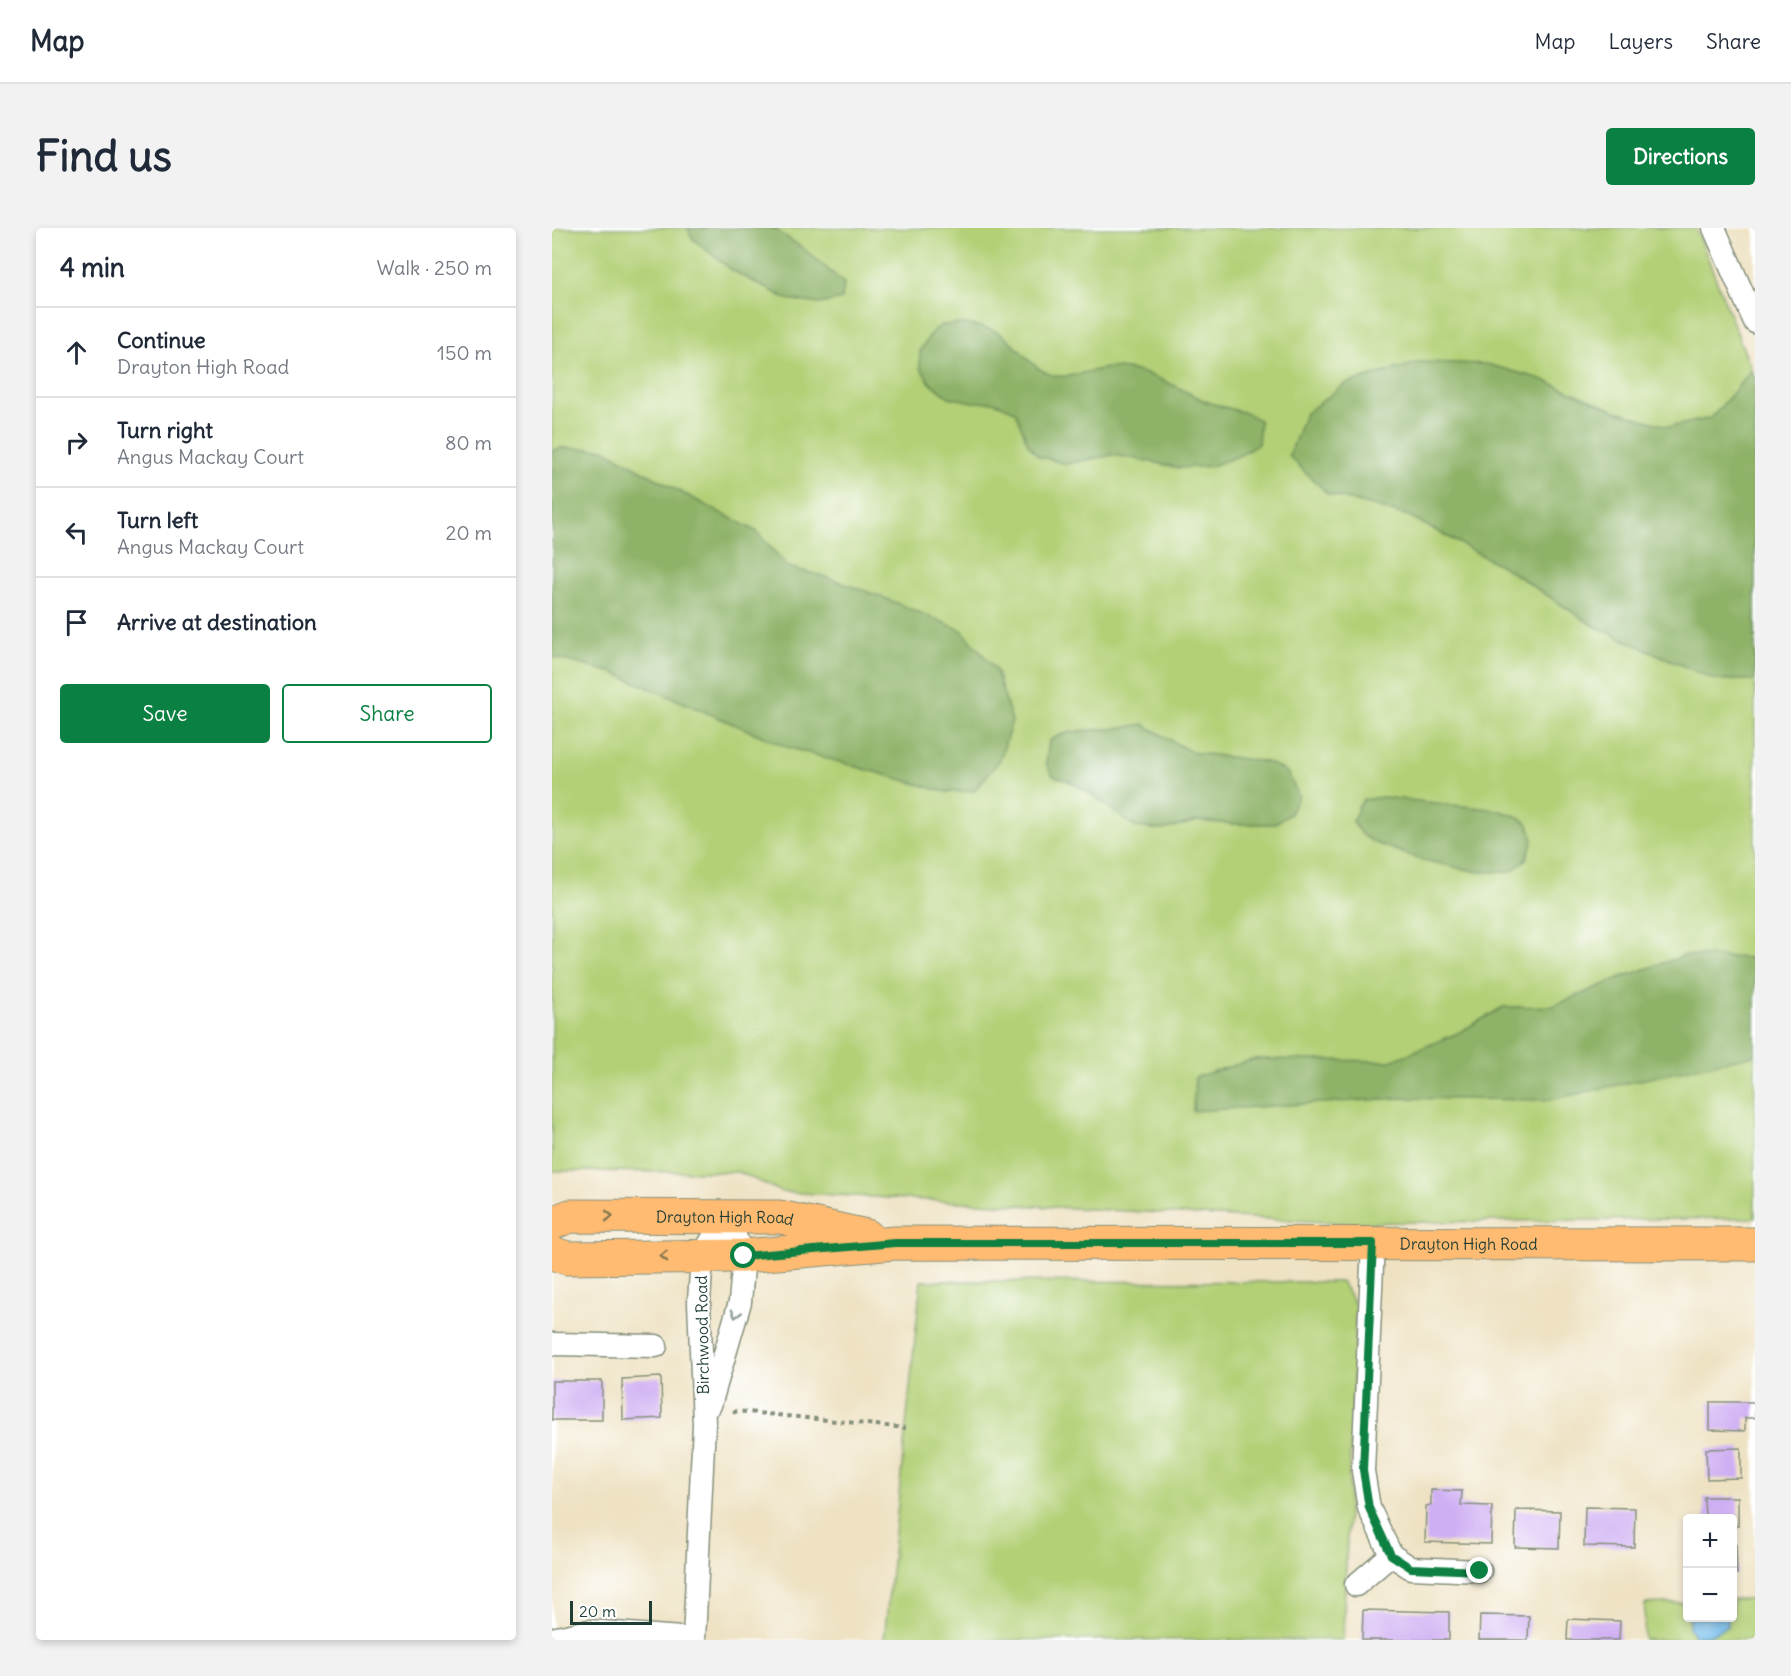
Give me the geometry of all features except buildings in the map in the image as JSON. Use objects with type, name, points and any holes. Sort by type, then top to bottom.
[{"type":"main road","name":"Drayton High Road","points":[[552,1223],[570,1216],[780,1217],[895,1243]]},
{"type":"main road","name":"Drayton High Road","points":[[552,1253],[567,1258],[744,1256],[895,1243],[1755,1244]]},
{"type":"street","points":[[1714,228],[1755,322]]},
{"type":"street","name":"Birchwood Road","points":[[694,1640],[704,1424],[699,1302],[702,1256],[726,1217]]},
{"type":"street","name":"Birchwood Road","points":[[704,1424],[740,1302],[744,1256],[726,1217]]},
{"type":"street","points":[[1373,1243],[1363,1470],[1369,1508],[1391,1555],[1411,1568],[1480,1571]]},
{"type":"street","points":[[552,1344],[656,1346]]},
{"type":"street","points":[[1356,1586],[1391,1555]]},
{"type":"street","points":[[552,1638],[589,1631],[694,1640]]},
{"type":"path","points":[[704,1424],[737,1411],[906,1428]]},
{"type":"green space","points":[[552,228],[1696,228],[1755,379],[1755,1218],[1343,1223],[782,1192],[739,1172],[552,1171]]},
{"type":"green space","points":[[688,228],[773,228],[804,249],[844,283],[842,299],[819,304],[787,299],[733,271],[692,238]]},
{"type":"green space","points":[[964,324],[987,328],[999,333],[1030,362],[1052,375],[1067,376],[1111,368],[1136,371],[1160,379],[1212,404],[1248,414],[1260,421],[1258,444],[1241,455],[1212,466],[1179,468],[1112,455],[1066,464],[1038,456],[1028,444],[1015,411],[994,402],[972,402],[949,397],[930,383],[920,367],[920,351],[932,332],[942,325]]},
{"type":"green space","points":[[1420,362],[1487,364],[1541,379],[1616,411],[1669,427],[1711,418],[1751,370],[1755,379],[1755,680],[1715,680],[1594,626],[1507,569],[1409,516],[1328,494],[1289,456],[1305,414],[1345,384]]},
{"type":"green space","points":[[561,448],[604,449],[756,531],[788,567],[823,576],[882,597],[962,630],[996,670],[1012,721],[1000,760],[974,791],[945,792],[787,747],[614,673],[552,657],[552,451]]},
{"type":"green space","points":[[1143,724],[1191,752],[1267,762],[1287,772],[1299,796],[1290,814],[1274,824],[1198,821],[1162,830],[1135,827],[1091,794],[1071,782],[1053,776],[1046,763],[1049,741],[1066,733]]},
{"type":"green space","points":[[1382,797],[1498,810],[1521,818],[1529,825],[1533,841],[1526,859],[1512,871],[1479,872],[1422,860],[1373,842],[1361,834],[1353,822],[1363,800]]},
{"type":"green space","points":[[1686,955],[1755,958],[1755,1055],[1549,1100],[1400,1098],[1193,1111],[1195,1077],[1255,1059],[1391,1061],[1458,1033],[1503,1007],[1553,1006],[1622,977]]},
{"type":"green space","points":[[921,1281],[1342,1282],[1356,1306],[1343,1640],[884,1640]]},
{"type":"green space","points":[[1737,1599],[1755,1599],[1755,1640],[1644,1640],[1645,1604],[1683,1602],[1683,1622],[1737,1622]]},
{"type":"water","points":[[1689,1622],[1727,1622],[1728,1626],[1703,1636],[1694,1636]]},
{"type":"route","points":[[744,1256],[895,1243],[1373,1243],[1363,1470],[1369,1508],[1391,1555],[1411,1568],[1480,1571]]}]
